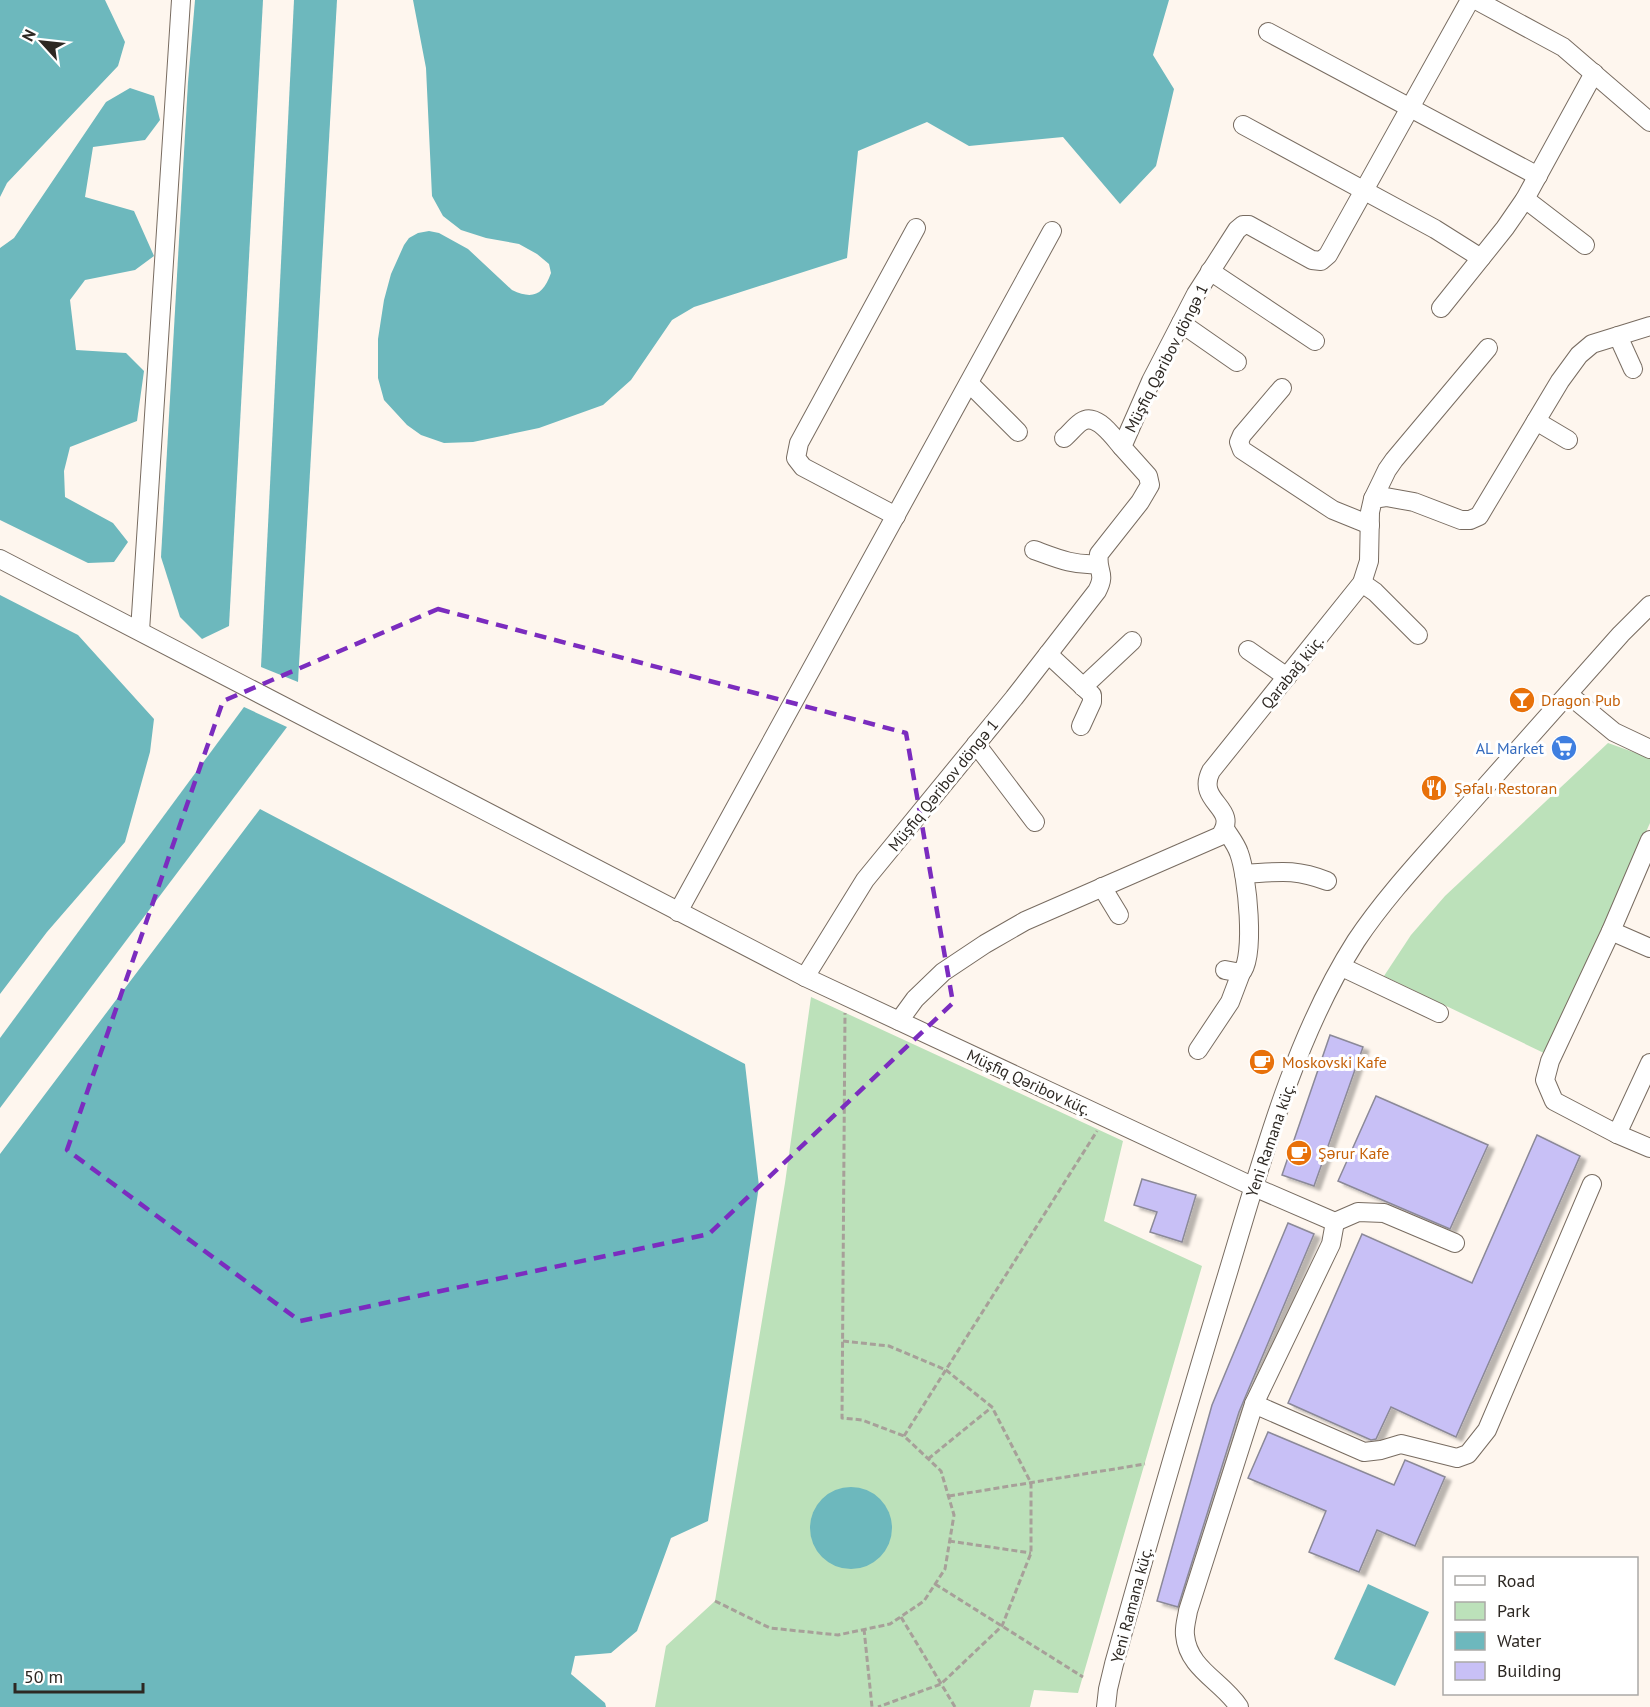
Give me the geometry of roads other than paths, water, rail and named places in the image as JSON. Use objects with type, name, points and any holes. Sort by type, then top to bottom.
[{"type":"street","points":[[140,631],[181,0]]},
{"type":"street","name":"Müşfiq Qəribov döngə 1","points":[[805,977],[865,880],[1097,591],[1103,580],[1098,564],[1099,554],[1140,502],[1150,485],[1148,476],[1122,447],[1150,381],[1210,272],[1237,230],[1243,225],[1249,225],[1312,260],[1321,261],[1328,255],[1470,0]]},
{"type":"street","points":[[1476,0],[1509,7],[1563,46],[1650,122]]},
{"type":"street","points":[[1268,32],[1538,176]]},
{"type":"street","points":[[1441,308],[1525,199],[1594,73]]},
{"type":"street","points":[[1242,124],[1435,229],[1481,258]]},
{"type":"street","points":[[1525,199],[1585,245]]},
{"type":"street","points":[[896,516],[803,467],[796,458],[799,443],[916,228]]},
{"type":"street","points":[[678,912],[1052,231]]},
{"type":"street","points":[[1210,272],[1316,341]]},
{"type":"street","points":[[1181,323],[1237,362]]},
{"type":"street","points":[[1373,499],[1386,497],[1414,502],[1461,520],[1470,520],[1479,516],[1560,381],[1579,355],[1592,344],[1650,326]]},
{"type":"street","points":[[1618,336],[1633,369]]},
{"type":"street","name":"Qarabağ küç.","points":[[1225,829],[1225,816],[1207,790],[1206,780],[1362,583],[1369,561],[1373,499],[1387,470],[1488,348]]},
{"type":"street","points":[[969,383],[1018,432]]},
{"type":"street","points":[[1282,388],[1242,435],[1239,442],[1242,450],[1333,510],[1370,525]]},
{"type":"street","points":[[1064,438],[1082,421],[1089,418],[1096,420],[1122,447]]},
{"type":"street","points":[[1536,421],[1568,440]]},
{"type":"street","points":[[1034,550],[1068,563],[1082,566],[1098,564]]},
{"type":"street","name":"Müşfiq Qəribov küç.","points":[[0,559],[805,977],[1254,1187],[1335,1222]]},
{"type":"street","points":[[1362,583],[1375,592],[1418,635]]},
{"type":"street","name":"Yeni Ramana küç.","points":[[1106,1707],[1112,1672],[1161,1495],[1254,1187],[1288,1086],[1323,1002],[1356,941],[1388,899],[1621,634],[1650,605]]},
{"type":"street","points":[[1083,687],[1132,641]]},
{"type":"street","points":[[1248,650],[1287,677]]},
{"type":"street","points":[[1048,654],[1092,695],[1092,702],[1081,726]]},
{"type":"street","points":[[1568,694],[1614,732],[1650,749]]},
{"type":"street","points":[[976,744],[1035,822]]},
{"type":"street","points":[[899,1021],[915,999],[943,972],[985,944],[1025,921],[1212,841],[1225,829],[1240,854],[1249,902],[1248,958],[1246,968],[1233,971],[1230,1002],[1198,1050]]},
{"type":"street","points":[[1650,840],[1611,931],[1550,1061],[1545,1080],[1554,1101],[1617,1134],[1650,1148]]},
{"type":"street","points":[[1244,874],[1294,871],[1328,881]]},
{"type":"street","points":[[1102,887],[1119,915]]},
{"type":"street","points":[[1611,931],[1650,948]]},
{"type":"street","points":[[1342,967],[1439,1014]]},
{"type":"street","points":[[1617,1134],[1650,1063]]},
{"type":"street","points":[[1254,1404],[1364,1452],[1401,1444],[1457,1458],[1468,1454],[1487,1430],[1592,1184]]},
{"type":"street","points":[[1239,1707],[1205,1674],[1188,1651],[1184,1633],[1188,1611],[1254,1404],[1331,1244],[1335,1222],[1358,1212],[1384,1214],[1455,1242]]},
{"type":"water","points":[[0,0],[105,0],[125,42],[118,66],[7,183],[0,197]]},
{"type":"water","points":[[195,0],[263,0],[229,626],[202,639],[180,617],[161,557],[188,82]]},
{"type":"water","points":[[294,0],[337,0],[298,682],[261,667]]},
{"type":"water","points":[[413,0],[1169,0],[1153,55],[1174,89],[1156,166],[1120,204],[1063,137],[969,146],[927,122],[858,151],[847,258],[694,307],[672,320],[631,380],[603,405],[539,428],[473,442],[444,443],[421,435],[407,425],[384,400],[378,378],[378,339],[384,300],[391,274],[404,245],[409,238],[418,233],[429,231],[439,233],[468,249],[512,290],[526,295],[541,291],[551,273],[549,264],[519,244],[486,238],[461,230],[443,216],[432,196],[426,68]]},
{"type":"water","points":[[130,88],[154,96],[160,120],[145,140],[93,147],[85,197],[134,211],[154,256],[135,270],[85,280],[70,300],[76,350],[126,353],[144,371],[137,421],[70,447],[64,471],[65,497],[113,523],[128,542],[114,562],[88,563],[0,520],[0,248],[14,238],[106,102]]},
{"type":"water","points":[[0,595],[78,635],[154,719],[150,752],[125,842],[47,932],[0,994]]},
{"type":"water","points":[[244,707],[287,727],[0,1108],[0,1038]]},
{"type":"water","points":[[260,809],[745,1064],[759,1186],[708,1521],[671,1538],[637,1631],[611,1653],[575,1656],[571,1674],[605,1703],[606,1707],[0,1707],[0,1154]]},
{"type":"water","points":[[851,1487],[867,1490],[880,1499],[889,1512],[892,1528],[889,1544],[880,1557],[867,1566],[851,1569],[835,1566],[822,1557],[813,1544],[810,1528],[813,1512],[822,1499],[835,1490]]},
{"type":"water","points":[[1368,1584],[1429,1612],[1395,1686],[1334,1659]]},
{"type":"place","name":"Dragon Pub","points":[[1522,700]]},
{"type":"place","name":"AL Market","points":[[1564,748]]},
{"type":"place","name":"Şəfalı Restoran","points":[[1434,788]]},
{"type":"place","name":"Moskovski Kafe","points":[[1262,1062]]},
{"type":"place","name":"Şərur Kafe","points":[[1299,1153]]}]
